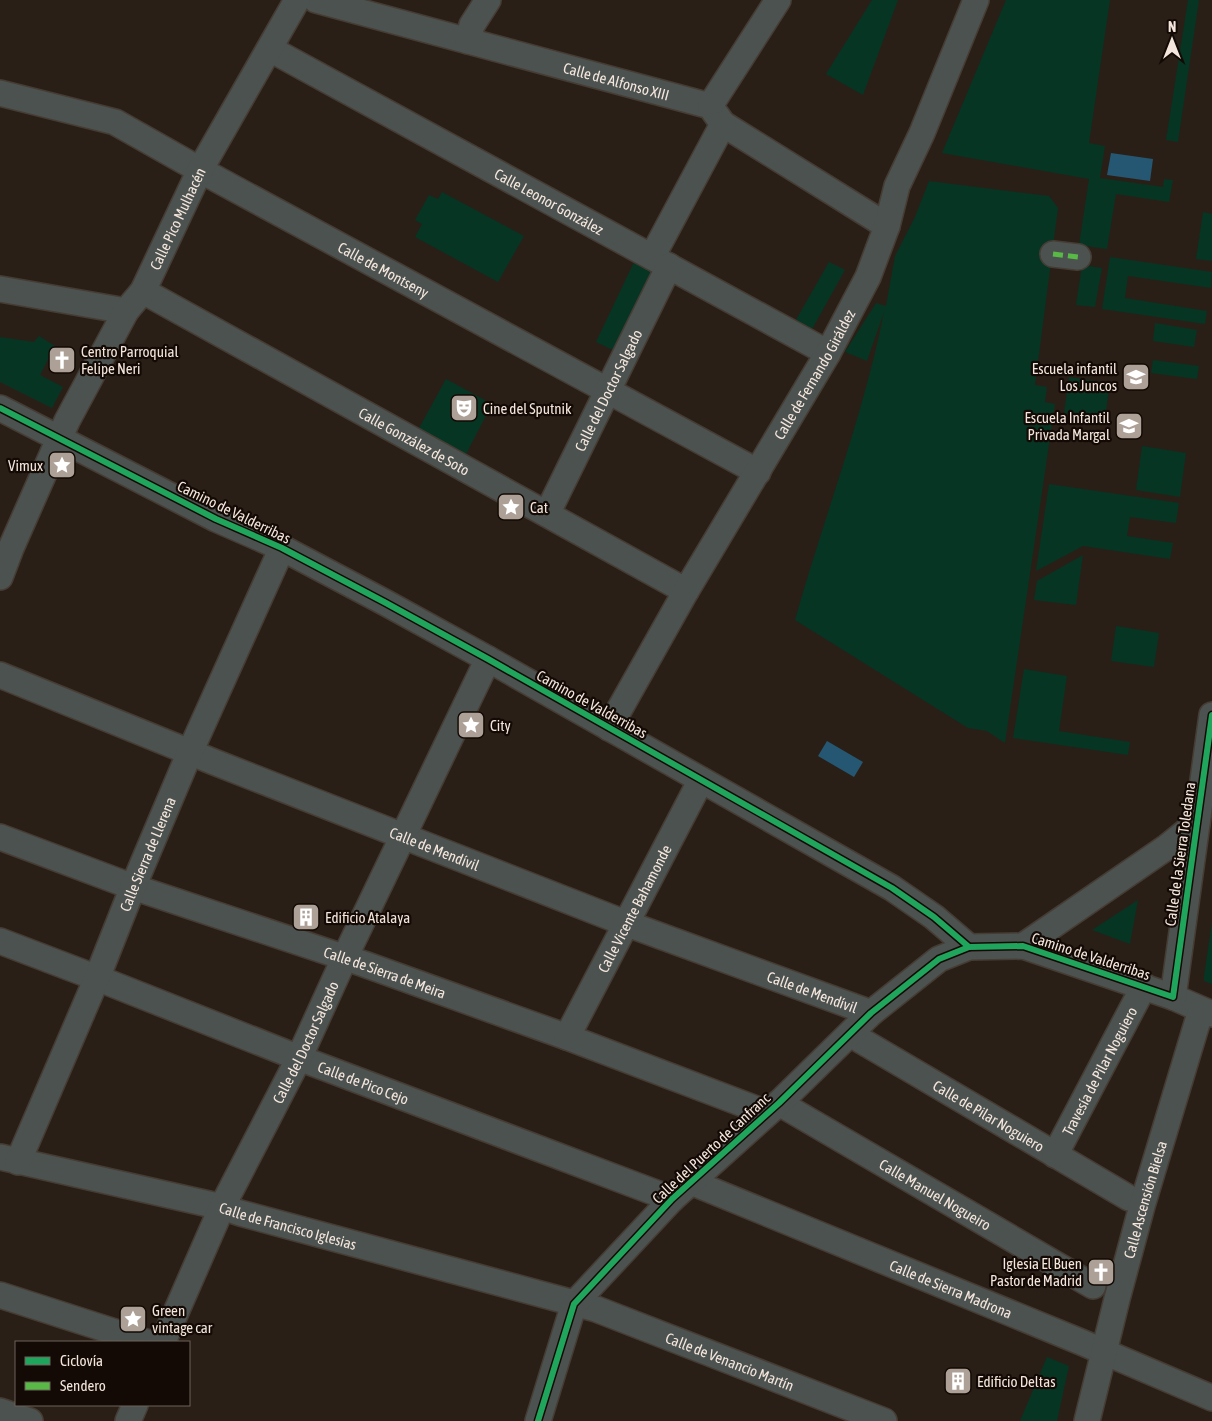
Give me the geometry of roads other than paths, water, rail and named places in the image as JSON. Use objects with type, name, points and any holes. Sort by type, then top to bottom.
[{"type":"street","name":"Calle Pico Mulhacén","points":[[0,578],[5,546],[67,421],[126,311],[142,291],[200,170],[297,0]]},
{"type":"street","name":"Calle de Alfonso XIII","points":[[316,0],[468,41],[716,115],[887,226]]},
{"type":"street","points":[[468,41],[472,25],[488,0]]},
{"type":"street","name":"Calle del Doctor Salgado","points":[[547,514],[608,391],[661,262],[716,115],[778,0]]},
{"type":"street","name":"Calle de Fernando Giráldez","points":[[609,728],[686,591],[828,353],[868,277],[887,226],[897,186],[922,133],[976,0]]},
{"type":"street","name":"Calle Leonor González","points":[[270,49],[828,353]]},
{"type":"street","name":"Calle de Montseny","points":[[0,93],[116,122],[200,170],[758,472]]},
{"type":"street","points":[[1053,254],[1078,257]]},
{"type":"street","points":[[0,289],[126,311]]},
{"type":"street","name":"Calle González de Soto","points":[[142,291],[686,591]]},
{"type":"street","name":"Camino de Valderribas","points":[[0,408],[216,519],[282,548],[488,659],[892,888],[934,917],[969,947],[1023,946],[1144,986],[1207,1012]]},
{"type":"street","name":"Calle Sierra de Llerena","points":[[9,1160],[97,978],[190,752],[282,548]]},
{"type":"street","name":"Calle del Doctor Salgado","points":[[163,1341],[222,1207],[298,1058],[488,659]]},
{"type":"street","name":"Calle de Mendívil","points":[[0,675],[190,752],[626,923],[872,1013]]},
{"type":"street","name":"Calle de la Sierra Toledana","points":[[1173,997],[1212,715]]},
{"type":"street","name":"Calle Vicente Bahamonde","points":[[567,1037],[701,780]]},
{"type":"street","name":"Calle de la Sierra Toledana","points":[[1023,946],[1167,847],[1197,822]]},
{"type":"street","name":"Calle de Sierra de Meira","points":[[0,837],[133,887],[345,957],[567,1037],[773,1108]]},
{"type":"street","name":"Calle de Pico Cejo","points":[[0,941],[298,1058],[672,1199]]},
{"type":"street","name":"Calle del Puerto de Canfranc","points":[[538,1421],[574,1304],[672,1199],[773,1108],[872,1013],[939,959],[969,947]]},
{"type":"street","name":"Travesía de Pilar Noguiero","points":[[1056,1155],[1144,986]]},
{"type":"street","name":"Calle Ascensión Bielsa","points":[[1087,1421],[1142,1206],[1207,1012]]},
{"type":"street","name":"Calle de Pilar Noguiero","points":[[850,1034],[1129,1198]]},
{"type":"street","name":"Calle Manuel Nogueiro","points":[[773,1108],[1093,1286]]},
{"type":"street","name":"Calle de Francisco Iglesias","points":[[9,1160],[222,1207],[574,1304]]},
{"type":"street","name":"Calle de Sierra Madrona","points":[[690,1182],[1105,1352],[1212,1398]]},
{"type":"street","points":[[0,1295],[143,1341]]},
{"type":"street","name":"Calle de Venancio Martín","points":[[574,1304],[596,1309],[884,1421]]},
{"type":"street","points":[[128,1421],[135,1406]]},
{"type":"street","points":[[0,1411],[30,1421]]},
{"type":"water","points":[[1111,153],[1153,159],[1150,181],[1107,175]]},
{"type":"water","points":[[827,741],[863,762],[854,777],[818,756]]},
{"type":"place","name":"Centro Parroquial Felipe Neri","points":[[62,360]]},
{"type":"place","name":"Escuela infantil Los Juncos","points":[[1136,377]]},
{"type":"place","name":"Cine del Sputnik","points":[[464,408]]},
{"type":"place","name":"Escuela Infantil Privada Margal","points":[[1129,426]]},
{"type":"place","name":"Vimux","points":[[62,465]]},
{"type":"place","name":"Cat","points":[[511,507]]},
{"type":"place","name":"City","points":[[471,725]]},
{"type":"place","name":"Edificio Atalaya","points":[[306,917]]},
{"type":"place","name":"Iglesia El Buen Pastor de Madrid","points":[[1101,1272]]},
{"type":"place","name":"Green vintage car","points":[[133,1319]]},
{"type":"place","name":"Edificio Deltas","points":[[958,1381]]}]
